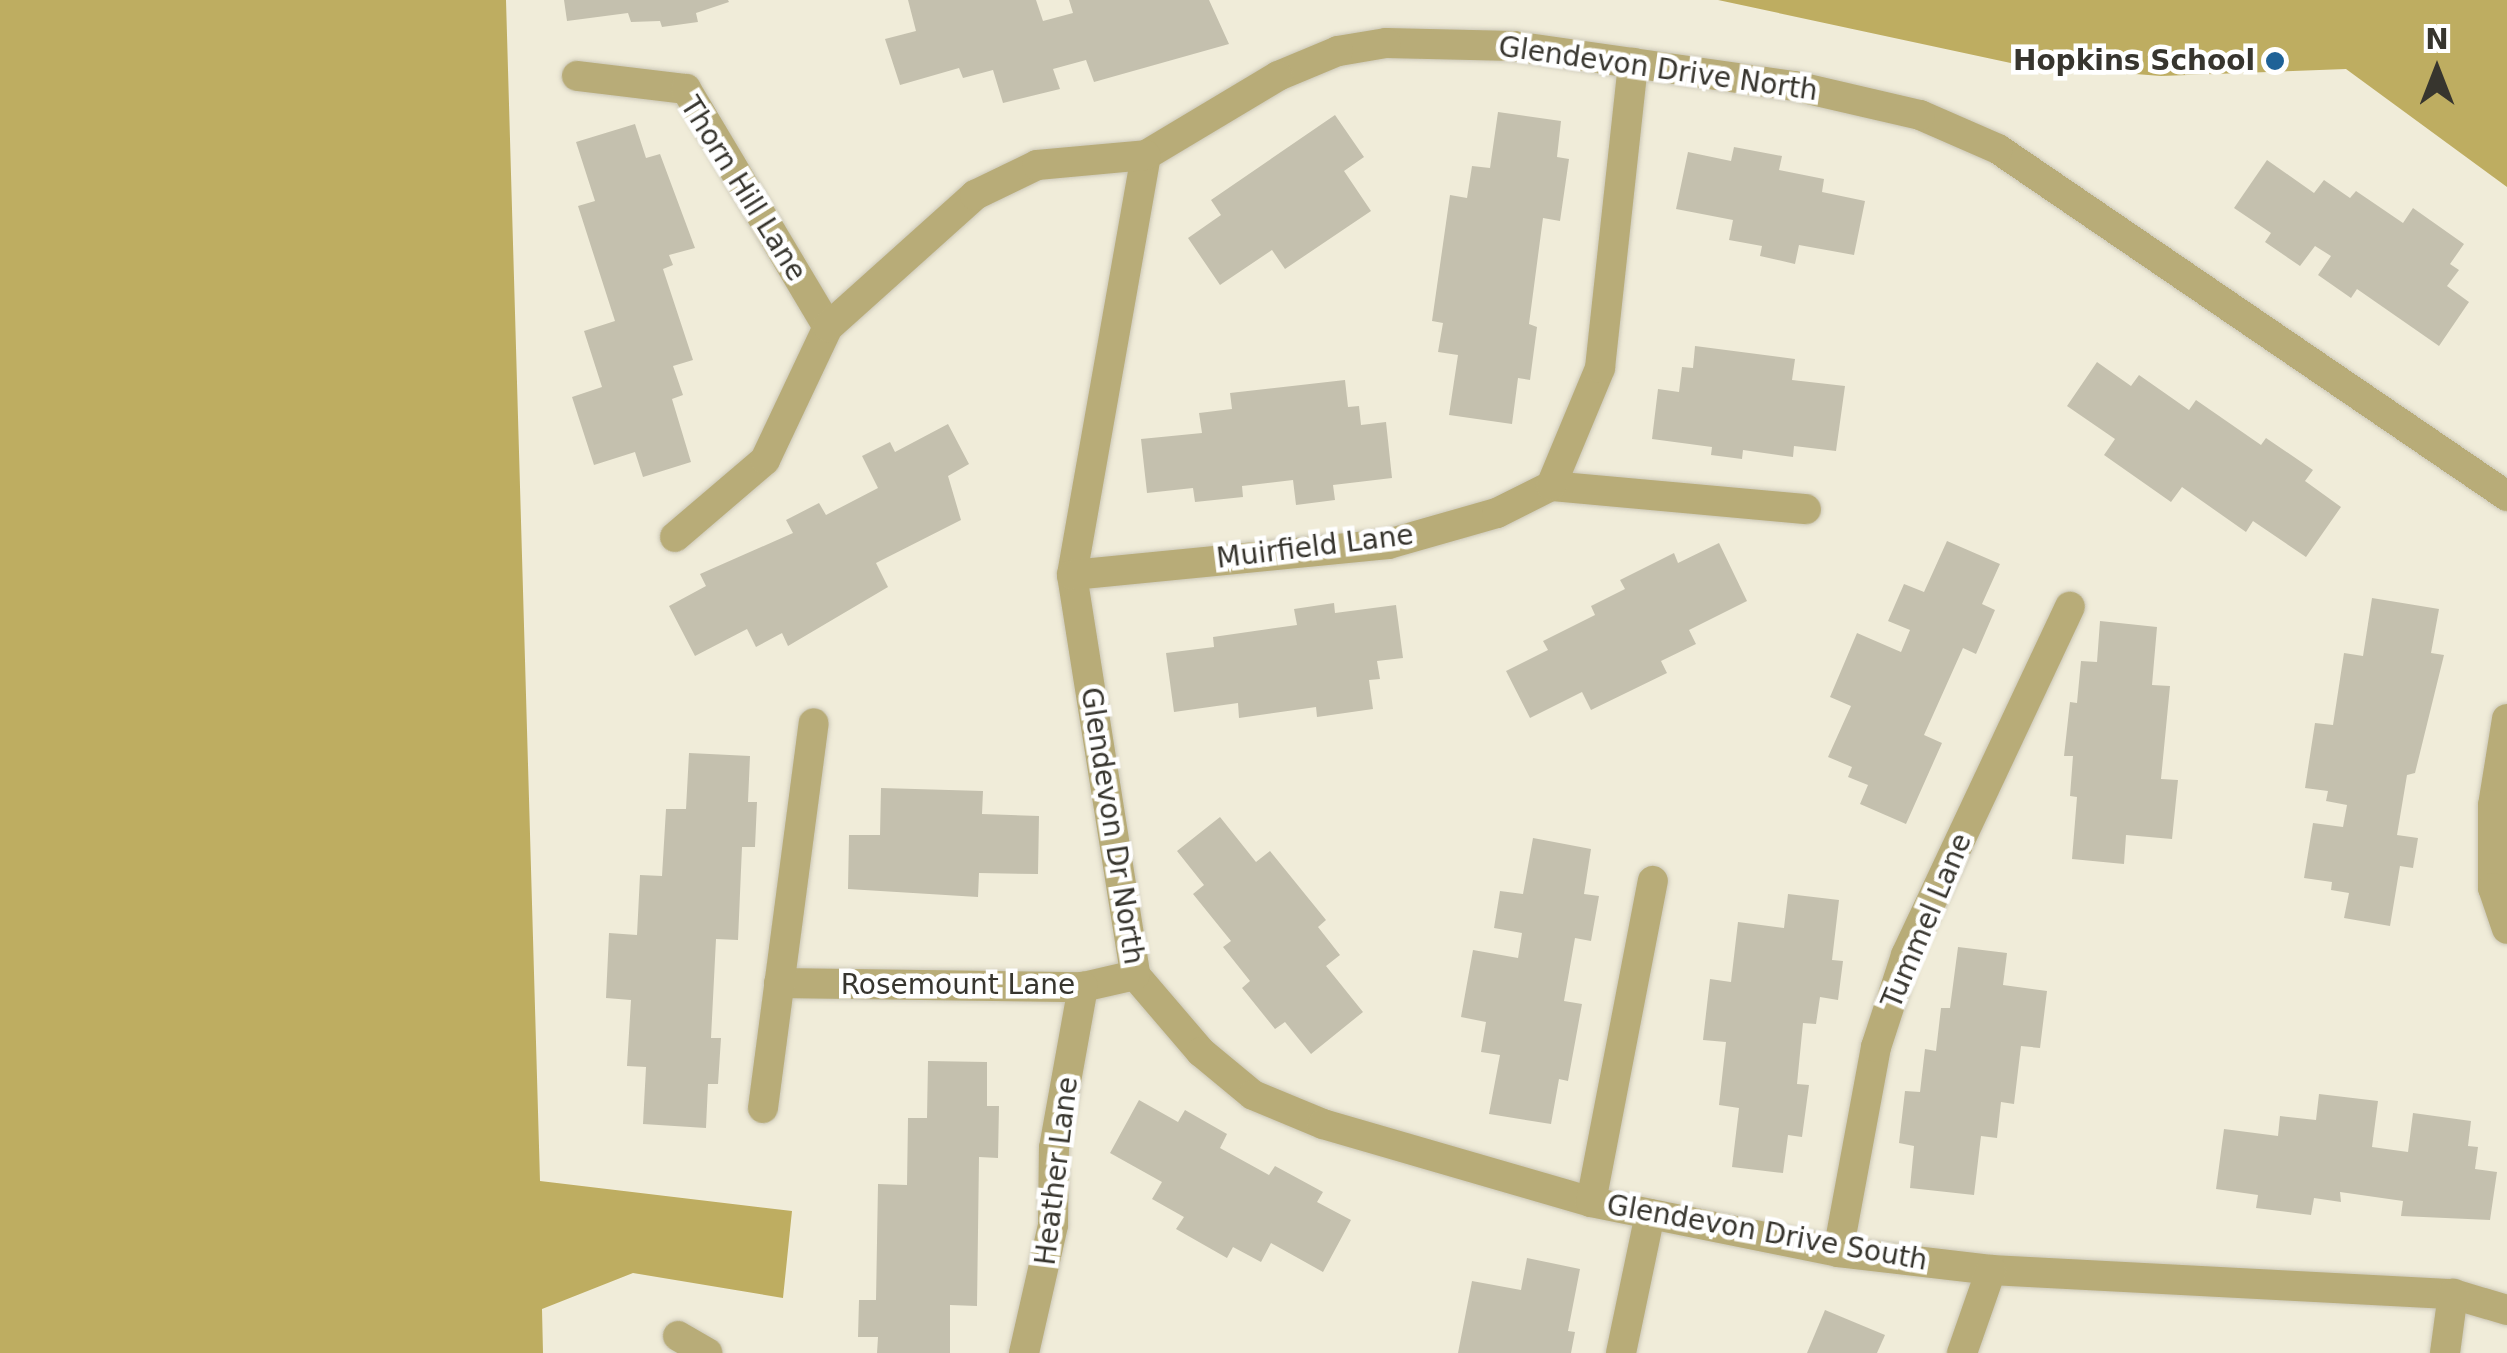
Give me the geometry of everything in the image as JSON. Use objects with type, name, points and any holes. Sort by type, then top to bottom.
[{"type":"street","name":"Glendevon Drive North","points":[[1146,155],[1278,76],[1338,50],[1433,42],[1633,63],[1829,94],[1920,116],[1998,149],[2507,496]]},
{"type":"street","points":[[1633,63],[1600,368],[1551,486],[1806,510]]},
{"type":"street","name":"Thorn Hill Lane","points":[[577,76],[686,88],[828,327]]},
{"type":"street","points":[[675,537],[765,460],[828,327],[976,195],[1037,166],[1146,155],[1072,575]]},
{"type":"street","name":"Muirfield Lane","points":[[1072,575],[1388,544],[1497,513],[1551,486]]},
{"type":"street","name":"Glendevon Dr North","points":[[1072,575],[1135,975],[1201,1052],[1253,1095],[1323,1124],[1591,1202]]},
{"type":"street","name":"Tummel Lane","points":[[1838,1252],[1876,1047],[1906,955],[2070,607]]},
{"type":"street","points":[[2507,720],[2492,805],[2493,888],[2507,929]]},
{"type":"street","points":[[763,1108],[814,724]]},
{"type":"street","name":"Glendevon Drive South","points":[[1653,881],[1591,1202],[1838,1252],[1991,1270],[2452,1294],[2507,1310]]},
{"type":"street","name":"Rosemount Lane","points":[[779,983],[1084,987],[1135,975]]},
{"type":"street","name":"Heather Lane","points":[[1024,1353],[1050,1240],[1054,1148],[1084,987]]},
{"type":"street","points":[[1621,1353],[1650,1214]]},
{"type":"street","points":[[1962,1353],[1991,1270]]},
{"type":"street","points":[[2445,1353],[2452,1294]]},
{"type":"street","points":[[678,1336],[707,1353]]},
{"type":"shaded area","points":[[0,0],[506,0],[540,1181],[792,1211],[783,1298],[633,1273],[542,1309],[543,1353],[0,1353]]},
{"type":"shaded area","name":"Hopkins School","points":[[1718,0],[2507,0],[2507,187],[2346,69],[2161,76],[2020,65]]},
{"type":"building","points":[[564,0],[729,2],[696,13],[698,22],[662,27],[660,21],[631,22],[628,13],[567,21]]},
{"type":"building","points":[[908,0],[1036,0],[1043,21],[1073,13],[1069,0],[1209,0],[1229,44],[1094,82],[1086,60],[1053,69],[1060,89],[1003,103],[993,70],[963,78],[959,68],[900,85],[885,39],[916,31]]},
{"type":"building","points":[[1498,112],[1561,121],[1557,157],[1569,159],[1560,221],[1543,218],[1529,324],[1537,327],[1530,380],[1518,378],[1512,424],[1449,415],[1458,355],[1438,352],[1443,323],[1432,321],[1450,195],[1467,198],[1472,166],[1490,168]]},
{"type":"building","points":[[1335,115],[1364,157],[1344,171],[1371,211],[1285,269],[1272,250],[1220,285],[1188,238],[1221,215],[1211,200]]},
{"type":"building","points":[[635,124],[646,158],[660,154],[695,248],[669,255],[673,265],[663,269],[693,360],[673,366],[683,395],[672,399],[691,462],[643,477],[635,452],[594,465],[572,397],[602,387],[584,331],[615,321],[578,206],[595,201],[576,142]]},
{"type":"building","points":[[1734,147],[1782,156],[1779,170],[1824,179],[1822,192],[1865,201],[1854,255],[1799,245],[1795,264],[1760,256],[1762,246],[1729,240],[1733,220],[1676,209],[1688,152],[1731,161]]},
{"type":"building","points":[[2267,160],[2314,193],[2324,180],[2350,198],[2356,191],[2403,223],[2413,208],[2464,244],[2450,264],[2459,270],[2447,286],[2469,302],[2439,346],[2357,289],[2351,298],[2318,275],[2331,256],[2315,246],[2300,266],[2265,242],[2271,233],[2234,208]]},
{"type":"building","points":[[1695,346],[1795,359],[1792,380],[1845,386],[1836,451],[1794,446],[1793,457],[1743,450],[1742,459],[1711,455],[1712,447],[1652,439],[1658,389],[1679,392],[1682,367],[1693,368]]},
{"type":"building","points":[[2097,362],[2131,386],[2139,375],[2189,410],[2196,400],[2261,445],[2266,438],[2313,470],[2305,481],[2341,507],[2306,557],[2253,521],[2246,532],[2182,487],[2171,502],[2104,455],[2115,439],[2067,406]]},
{"type":"building","points":[[1345,380],[1348,407],[1359,406],[1361,425],[1386,422],[1392,478],[1333,485],[1335,500],[1296,505],[1293,480],[1242,486],[1243,497],[1195,502],[1193,488],[1147,493],[1141,439],[1202,433],[1199,413],[1232,409],[1230,393]]},
{"type":"building","points":[[948,424],[969,464],[948,476],[961,520],[876,563],[888,587],[788,646],[782,633],[756,647],[747,629],[695,656],[669,606],[706,586],[700,574],[793,533],[786,520],[819,503],[826,515],[878,488],[862,456],[890,442],[895,452]]},
{"type":"building","points":[[1947,541],[2000,564],[1982,604],[1995,610],[1976,654],[1963,648],[1924,735],[1942,743],[1906,824],[1860,804],[1868,785],[1848,777],[1852,767],[1828,757],[1851,706],[1830,697],[1857,633],[1901,652],[1910,630],[1888,621],[1904,584],[1924,592]]},
{"type":"building","points":[[1719,543],[1747,601],[1689,630],[1696,644],[1661,661],[1667,673],[1591,710],[1582,692],[1530,718],[1506,671],[1548,650],[1543,641],[1595,615],[1591,606],[1625,589],[1620,580],[1674,553],[1678,563]]},
{"type":"building","points":[[2372,598],[2439,609],[2431,653],[2444,655],[2415,773],[2407,775],[2397,835],[2418,838],[2413,868],[2400,866],[2390,926],[2344,918],[2349,893],[2331,890],[2332,882],[2304,878],[2313,823],[2343,827],[2347,805],[2326,801],[2328,791],[2305,788],[2315,723],[2333,725],[2344,653],[2363,656]]},
{"type":"building","points":[[1334,603],[1335,613],[1396,605],[1403,658],[1377,661],[1380,679],[1369,680],[1373,709],[1317,717],[1316,707],[1239,718],[1238,703],[1174,712],[1166,653],[1214,647],[1213,637],[1297,625],[1294,609]]},
{"type":"building","points":[[2100,621],[2157,627],[2152,685],[2170,686],[2161,779],[2178,780],[2172,839],[2126,835],[2124,864],[2072,859],[2077,797],[2070,796],[2073,756],[2064,756],[2070,702],[2077,703],[2081,661],[2097,662]]},
{"type":"building","points":[[689,753],[750,756],[748,802],[757,802],[755,847],[742,847],[738,940],[716,939],[711,1038],[721,1038],[718,1084],[708,1084],[706,1128],[643,1124],[646,1067],[627,1066],[631,1000],[606,998],[609,933],[637,935],[640,875],[662,876],[666,809],[686,809]]},
{"type":"building","points":[[881,788],[983,791],[982,814],[1039,816],[1038,874],[979,873],[978,897],[848,889],[849,835],[880,835]]},
{"type":"building","points":[[1220,817],[1256,862],[1270,851],[1326,920],[1318,927],[1340,955],[1326,966],[1363,1012],[1311,1054],[1285,1022],[1275,1029],[1242,988],[1250,981],[1223,947],[1231,941],[1193,894],[1204,885],[1177,851]]},
{"type":"building","points":[[1533,838],[1591,849],[1584,894],[1599,896],[1591,941],[1575,938],[1564,1001],[1582,1004],[1568,1081],[1559,1079],[1551,1124],[1489,1114],[1500,1055],[1481,1052],[1486,1022],[1461,1017],[1473,950],[1518,958],[1522,933],[1494,928],[1500,891],[1523,894]]},
{"type":"building","points":[[1788,894],[1839,900],[1832,960],[1843,961],[1838,1000],[1820,997],[1816,1024],[1803,1023],[1797,1084],[1809,1085],[1802,1137],[1788,1135],[1783,1173],[1732,1167],[1739,1108],[1719,1105],[1726,1042],[1703,1040],[1710,979],[1731,982],[1738,922],[1784,928]]},
{"type":"building","points":[[1958,947],[2007,953],[2003,985],[2047,991],[2040,1048],[2021,1046],[2014,1104],[2001,1102],[1997,1138],[1981,1136],[1974,1195],[1910,1188],[1914,1146],[1899,1143],[1905,1091],[1920,1092],[1925,1049],[1936,1051],[1941,1008],[1950,1008]]},
{"type":"building","points":[[928,1061],[987,1062],[987,1106],[999,1106],[998,1158],[979,1157],[977,1306],[950,1305],[950,1353],[877,1353],[878,1337],[858,1337],[859,1300],[876,1300],[878,1184],[907,1185],[908,1118],[927,1118]]},
{"type":"building","points":[[2319,1094],[2378,1101],[2372,1147],[2408,1152],[2413,1113],[2471,1121],[2468,1146],[2478,1147],[2475,1169],[2497,1172],[2490,1220],[2401,1216],[2403,1201],[2340,1192],[2341,1202],[2314,1198],[2311,1215],[2256,1208],[2258,1195],[2216,1189],[2224,1129],[2278,1136],[2280,1116],[2316,1120]]},
{"type":"building","points":[[1139,1100],[1178,1122],[1185,1110],[1227,1134],[1220,1148],[1269,1175],[1275,1166],[1323,1192],[1317,1202],[1351,1220],[1323,1272],[1271,1243],[1261,1262],[1233,1247],[1227,1258],[1176,1229],[1184,1217],[1152,1199],[1162,1182],[1110,1153]]},
{"type":"building","points":[[1527,1258],[1580,1269],[1568,1331],[1575,1332],[1571,1353],[1458,1353],[1472,1281],[1521,1290]]},
{"type":"building","points":[[1825,1310],[1885,1335],[1877,1353],[1807,1353]]},
{"type":"place","name":"Hopkins School","points":[[2275,61]]}]
